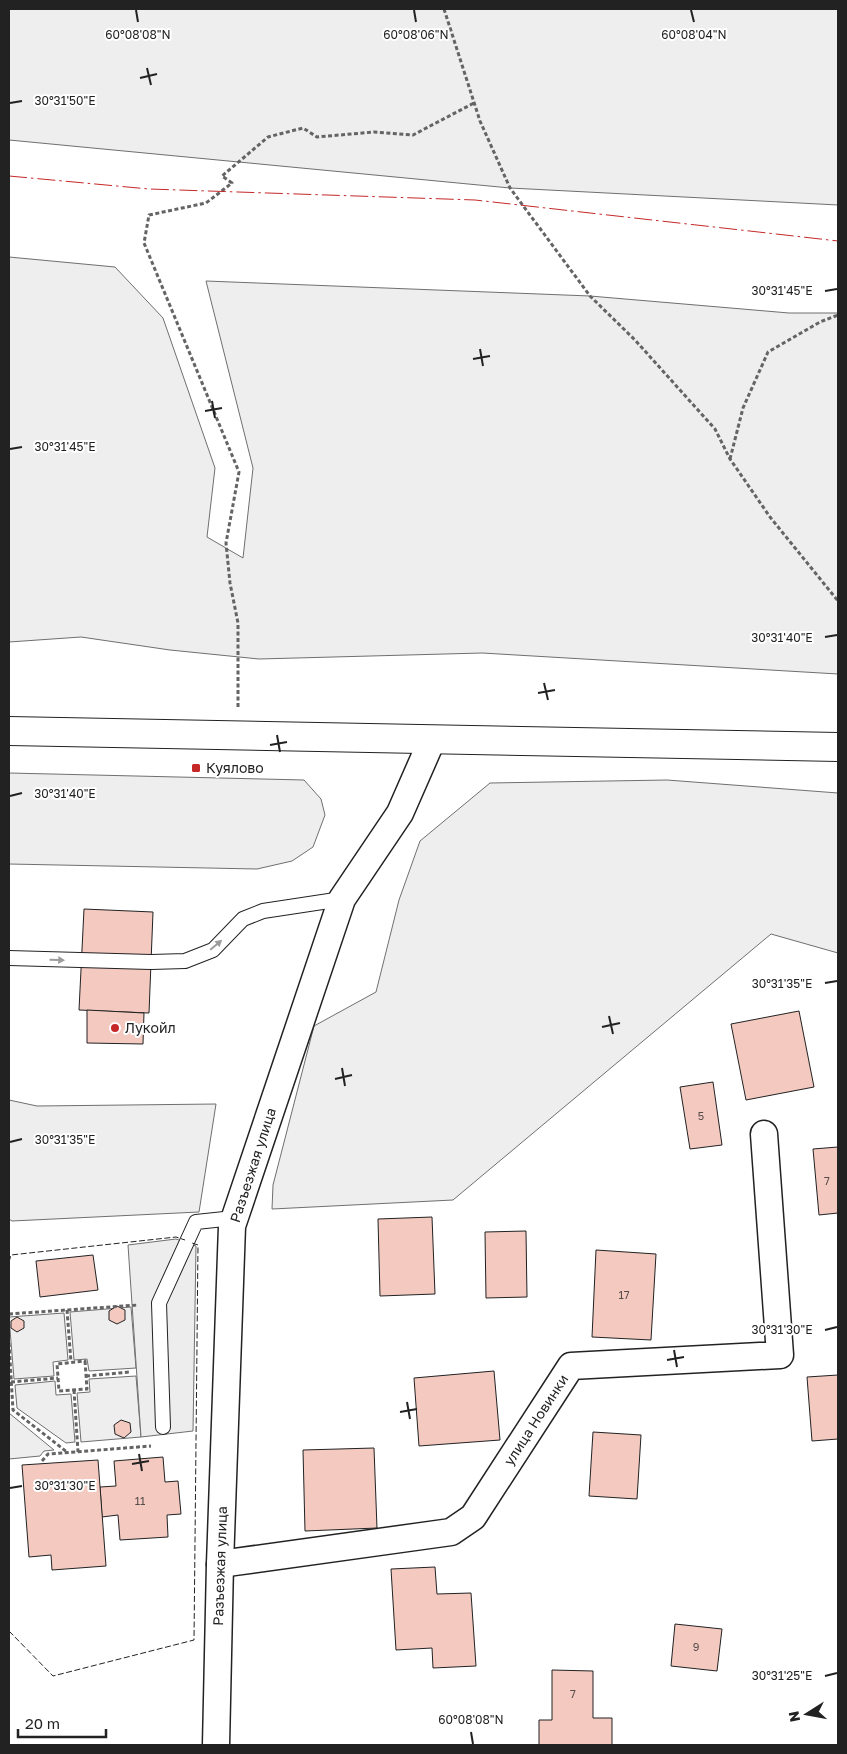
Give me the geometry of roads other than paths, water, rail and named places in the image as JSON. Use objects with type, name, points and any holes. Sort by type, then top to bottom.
[{"type":"main road","points":[[9,731],[838,747]]},
{"type":"street","name":"Разъезжая улица","points":[[216,1745],[220,1564],[234,1218],[342,899],[400,813],[432,740]]},
{"type":"street","name":"улица Новинки","points":[[220,1564],[451,1532],[473,1517],[571,1366],[780,1355],[764,1134]]},
{"type":"lane","points":[[9,958],[151,962],[185,961],[212,950],[243,919],[263,911],[342,899]]},
{"type":"lane","points":[[163,1427],[159,1303],[196,1222],[234,1218]]},
{"type":"place","name":"Куялово","points":[[196,768]]},
{"type":"place","name":"Лукойл","points":[[115,1028]]}]
